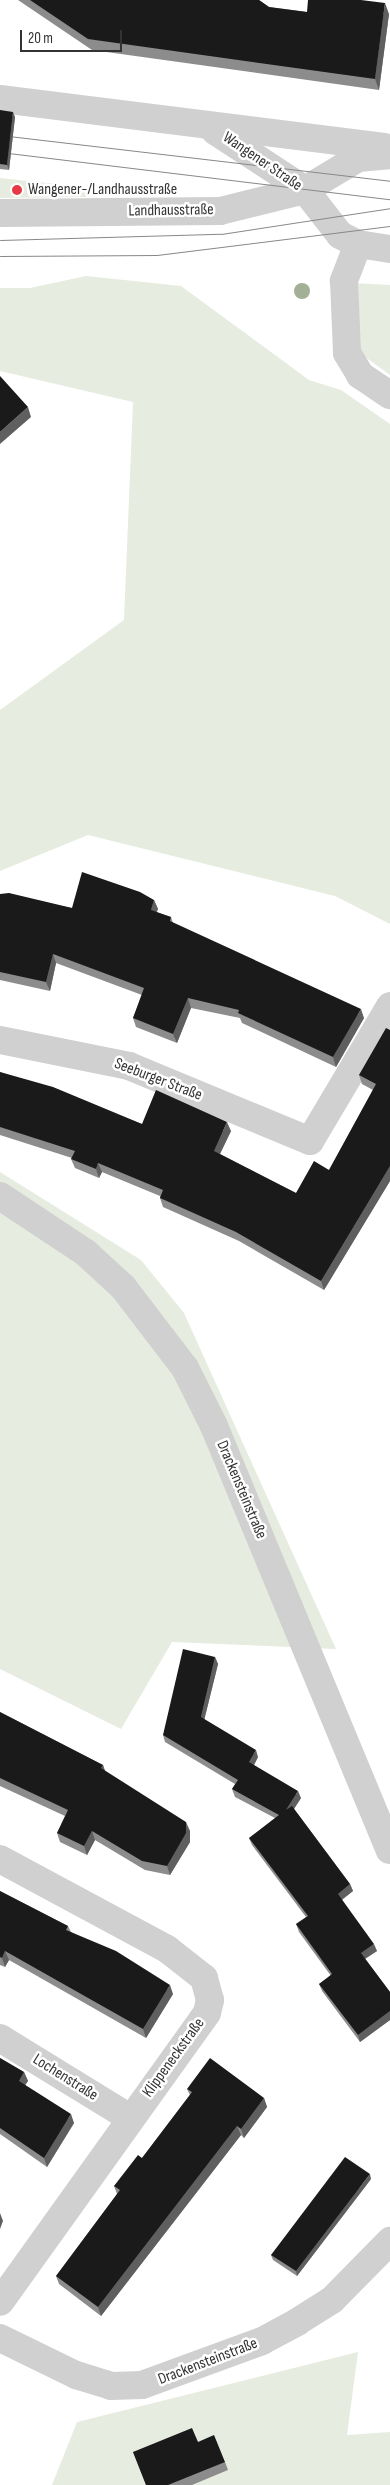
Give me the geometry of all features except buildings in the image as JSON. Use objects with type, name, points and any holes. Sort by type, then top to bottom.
[{"type":"street","name":"Wangener Straße","points":[[0,99],[390,148]]},
{"type":"street","name":"Wangener Straße","points":[[203,124],[305,190],[324,218],[358,244],[390,249]]},
{"type":"street","name":"Landhausstraße","points":[[0,213],[220,211],[305,190],[358,158],[390,155]]},
{"type":"street","points":[[358,244],[344,281],[347,354],[360,375],[390,396]]},
{"type":"street","name":"Seeburger Straße","points":[[0,1040],[129,1066],[310,1141],[390,1006]]},
{"type":"street","name":"Drackensteinstraße","points":[[0,1196],[86,1253],[123,1287],[185,1368],[214,1426],[390,1850]]},
{"type":"street","name":"Klippeneckstraße","points":[[0,1859],[167,1949],[204,1978],[209,1990],[207,2013],[0,2302]]},
{"type":"street","name":"Lochenstraße","points":[[0,2038],[130,2118]]},
{"type":"street","name":"Drackensteinstraße","points":[[0,2338],[76,2375],[112,2386],[142,2385],[262,2342],[297,2322],[332,2300],[390,2242]]},
{"type":"shaded area","points":[[0,178],[85,187],[86,197],[0,198]]},
{"type":"shaded area","points":[[86,276],[181,286],[309,380],[341,390],[390,424],[390,924],[335,896],[88,835],[0,871],[0,710],[124,620],[133,402],[0,371],[0,288],[30,288]]},
{"type":"shaded area","points":[[352,283],[390,285],[390,375],[361,354]]},
{"type":"shaded area","points":[[0,1172],[141,1260],[184,1313],[336,1649],[172,1642],[121,1729],[0,1669]]},
{"type":"shaded area","points":[[358,2352],[347,2435],[390,2432],[390,2485],[52,2485],[77,2422]]},
{"type":"tram line","points":[[0,135],[390,181]]},
{"type":"tram line","points":[[0,152],[390,199]]},
{"type":"tram line","points":[[0,240],[221,234],[390,208]]},
{"type":"tram line","points":[[0,256],[157,255],[390,226]]},
{"type":"place","name":"Wangener-/Landhausstraße","points":[[17,190]]}]
